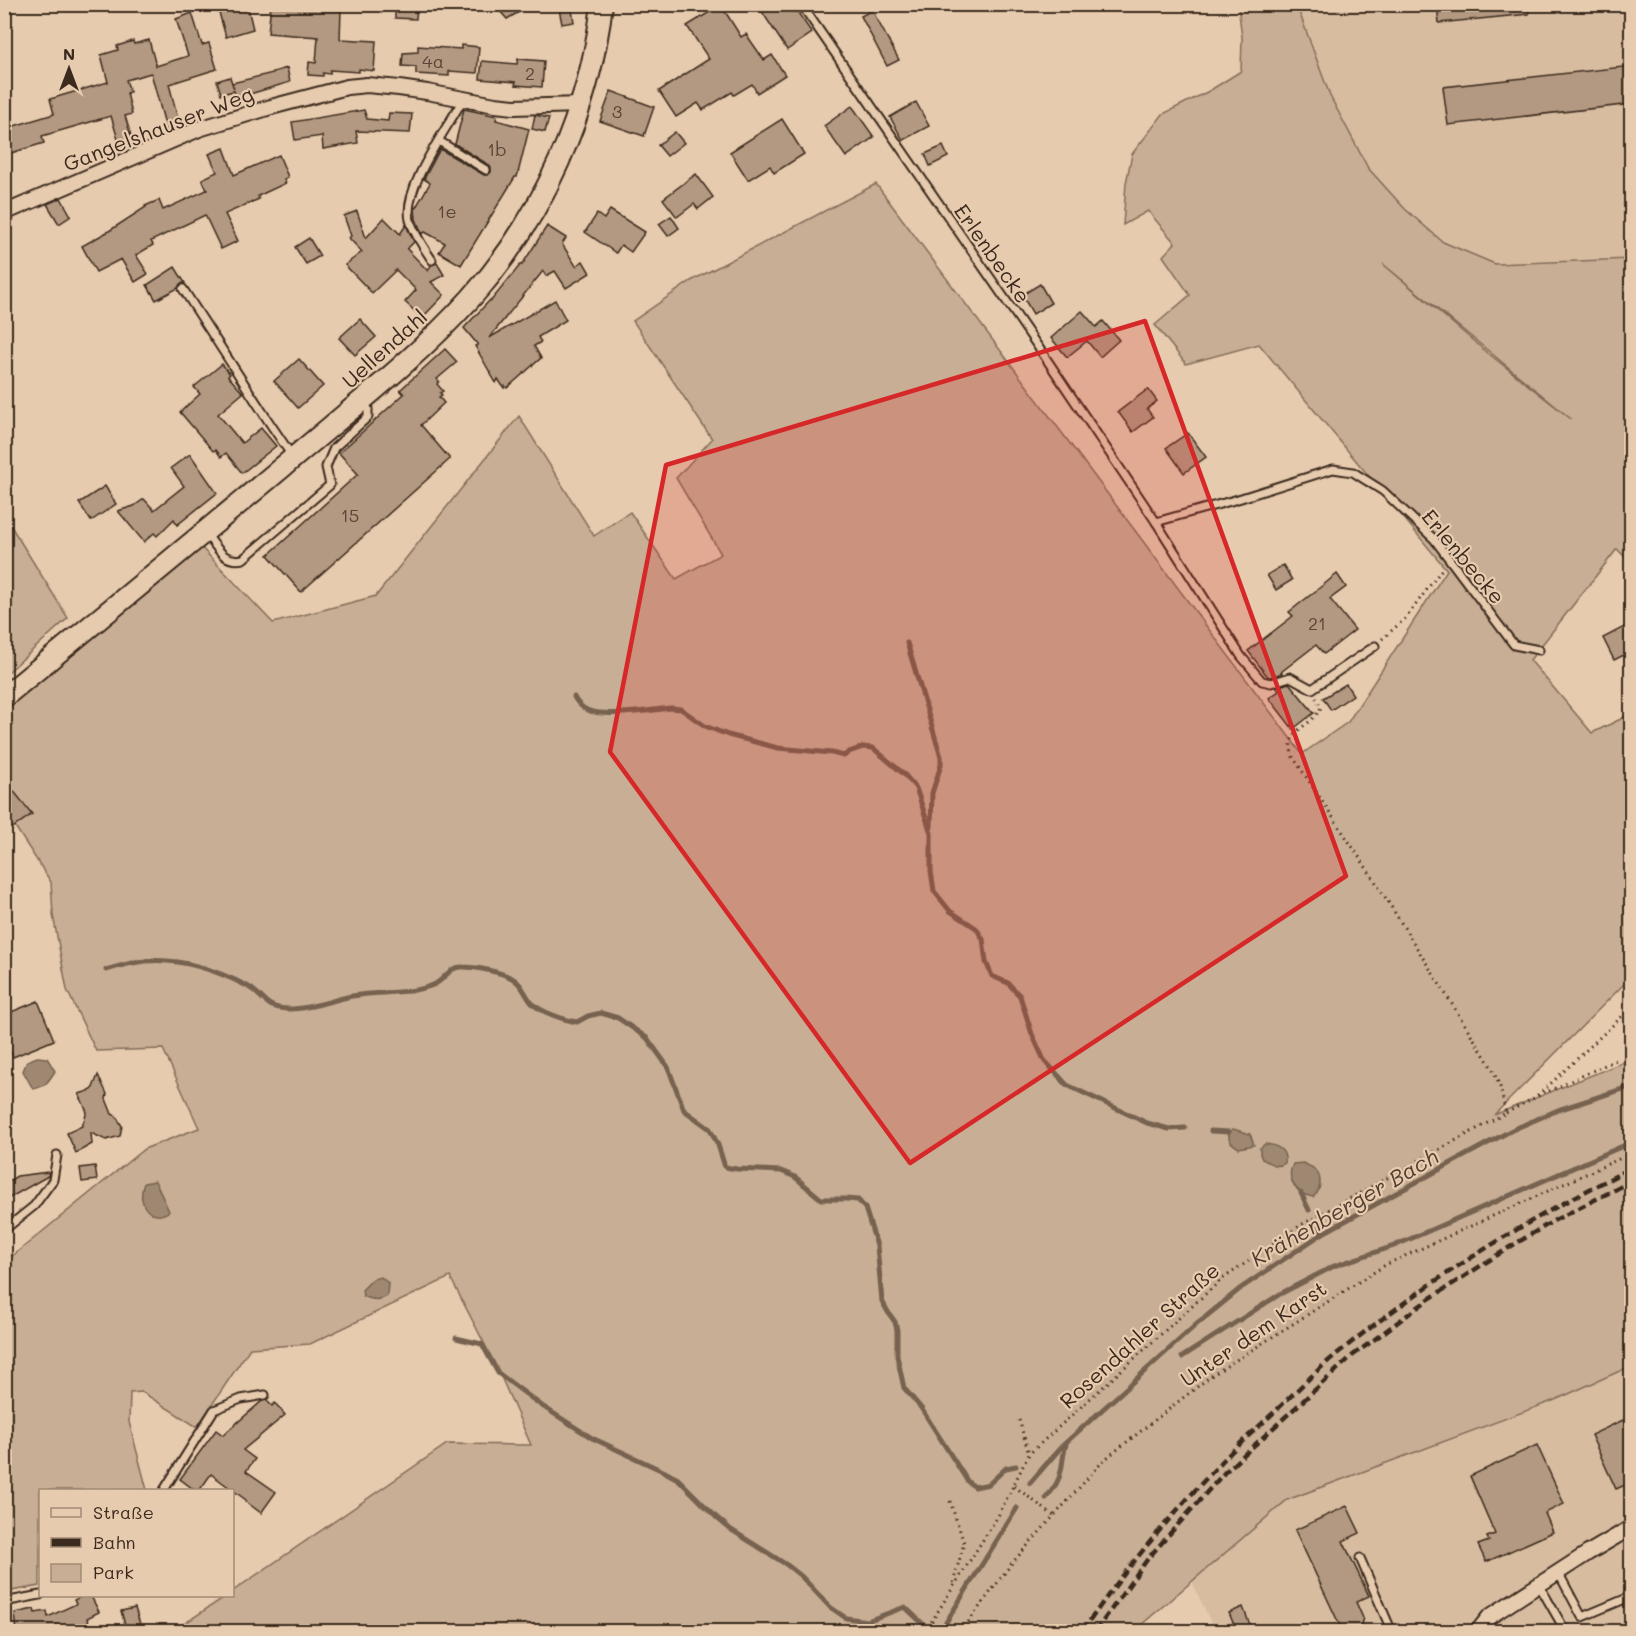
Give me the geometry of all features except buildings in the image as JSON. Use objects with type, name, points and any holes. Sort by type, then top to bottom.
[{"type":"main road","name":"Uellendahl","points":[[4,698],[364,400],[432,338],[472,297],[505,255],[530,216],[554,171],[580,105],[598,35],[602,4]]},
{"type":"street","name":"Gangelshauser Weg","points":[[4,213],[199,129],[271,106],[329,91],[367,85],[418,90],[514,107],[580,105]]},
{"type":"street","points":[[1477,1632],[1489,1617],[1632,1527]]},
{"type":"lane","name":"Erlenbecke","points":[[801,4],[1041,351],[1156,522],[1241,656],[1262,681],[1271,683],[1290,677],[1312,689]]},
{"type":"lane","points":[[432,260],[413,229],[409,207],[411,194],[463,99]]},
{"type":"lane","points":[[439,141],[486,170]]},
{"type":"lane","points":[[183,289],[293,458]]},
{"type":"lane","points":[[204,532],[224,556],[233,561],[243,559],[330,485],[326,468],[334,448],[368,417],[368,409],[364,400]]},
{"type":"lane","name":"Erlenbecke","points":[[1156,522],[1333,469],[1353,472],[1383,491],[1434,539],[1514,645],[1539,650]]},
{"type":"lane","points":[[1312,689],[1375,646]]},
{"type":"lane","points":[[4,1226],[9,1226],[34,1206],[52,1180],[57,1155]]},
{"type":"lane","points":[[165,1489],[214,1410],[241,1399],[265,1395]]},
{"type":"lane","points":[[1360,1558],[1392,1632]]},
{"type":"lane","points":[[1558,1572],[1582,1617],[1632,1596]]},
{"type":"lane","points":[[1539,1584],[1566,1632]]},
{"type":"lane","points":[[4,1602],[39,1595]]},
{"type":"path","points":[[1375,646],[1406,618],[1449,560]]},
{"type":"path","points":[[1312,689],[1321,707],[1318,714],[1293,736],[1290,748],[1293,757],[1375,880],[1492,1068],[1500,1087],[1506,1113]]},
{"type":"path","points":[[1534,1098],[1632,1007]]},
{"type":"path","points":[[1534,1098],[1616,1060]]},
{"type":"path","name":"Rosendahler Straße","points":[[925,1632],[998,1516],[1029,1454],[1221,1280],[1301,1225],[1534,1098]]},
{"type":"path","name":"Unter dem Karst","points":[[962,1632],[1012,1563],[1104,1460],[1211,1376],[1387,1264],[1632,1153]]},
{"type":"path","points":[[1019,1420],[1029,1454]]},
{"type":"path","points":[[1014,1486],[1054,1516]]},
{"type":"path","points":[[950,1502],[964,1543],[950,1591]]},
{"type":"highlighted area","points":[[1145,321],[1346,876],[910,1163],[610,752],[666,465]]},
{"type":"shaded area","points":[[1297,5],[1631,5],[1631,259],[1495,265],[1443,242],[1405,209],[1368,168],[1330,96]]},
{"type":"shaded area","points":[[37,1057],[47,1058],[55,1071],[46,1083],[33,1089],[23,1071],[27,1061]]},
{"type":"shaded area","points":[[1233,1129],[1250,1134],[1254,1145],[1239,1148],[1234,1145],[1229,1135]]},
{"type":"shaded area","points":[[1265,1144],[1280,1149],[1283,1152],[1285,1163],[1276,1165],[1262,1159],[1260,1148]]},
{"type":"shaded area","points":[[1303,1163],[1313,1168],[1320,1179],[1318,1190],[1313,1197],[1298,1190],[1292,1181],[1293,1164]]},
{"type":"shaded area","points":[[155,1181],[169,1211],[165,1214],[152,1214],[143,1204],[144,1183]]},
{"type":"shaded area","points":[[381,1277],[388,1283],[387,1296],[375,1299],[363,1296],[362,1290],[373,1279]]},
{"type":"shaded area","points":[[1631,1366],[1631,1631],[1215,1631],[1192,1582],[1287,1500],[1555,1400]]},
{"type":"green space","points":[[1238,5],[1251,5],[1255,8],[1297,6],[1330,96],[1368,168],[1405,209],[1443,242],[1495,264],[1631,259],[1631,563],[1617,549],[1530,660],[1592,733],[1631,714],[1631,977],[1494,1115],[1631,1059],[1631,1366],[1555,1400],[1287,1500],[1134,1631],[173,1631],[224,1597],[234,1597],[234,1590],[447,1444],[531,1445],[498,1370],[450,1277],[310,1344],[250,1348],[197,1427],[142,1392],[130,1393],[129,1422],[147,1489],[39,1489],[39,1586],[5,1592],[5,1262],[144,1149],[199,1128],[163,1049],[96,1051],[67,990],[53,915],[51,882],[5,811],[5,708],[198,544],[273,623],[376,596],[519,416],[594,536],[630,512],[676,579],[721,554],[676,478],[712,439],[633,321],[691,281],[876,184],[1302,754],[1348,722],[1447,570],[1259,344],[1186,364],[1155,325],[1190,295],[1163,256],[1175,243],[1148,211],[1123,225],[1126,183],[1132,154],[1163,114],[1209,91],[1241,71],[1242,38]],"holes":[[[1383,264],[1571,419],[1484,350]]]},
{"type":"green space","points":[[4,515],[68,618],[5,675],[4,675]]},
{"type":"waterway","points":[[907,643],[941,757],[941,765],[932,793],[931,827]]},
{"type":"waterway","points":[[574,697],[583,708],[595,712],[681,709],[705,726],[728,735],[778,748],[844,756],[863,747],[873,748],[905,775],[916,788],[931,833],[931,871],[934,891],[950,911],[976,928],[983,939],[986,962],[992,976],[1008,983],[1020,996],[1032,1034],[1044,1060],[1067,1085],[1147,1123],[1169,1129],[1185,1128]]},
{"type":"waterway","points":[[106,970],[146,961],[185,963],[223,975],[247,986],[274,1007],[298,1009],[352,996],[404,992],[423,988],[437,983],[458,967],[468,967],[512,978],[519,983],[529,1000],[536,1006],[560,1017],[577,1022],[601,1013],[618,1018],[647,1038],[668,1067],[684,1110],[710,1129],[725,1167],[781,1171],[795,1177],[821,1199],[858,1200],[865,1208],[877,1246],[882,1301],[895,1322],[897,1356],[904,1388],[921,1408],[968,1482],[975,1487],[989,1484],[1006,1468],[1016,1466]]},
{"type":"waterway","name":"Krähenberger Bach","points":[[1030,1483],[1062,1446],[1198,1323],[1241,1288],[1323,1233],[1512,1130],[1558,1110],[1632,1086]]},
{"type":"waterway","points":[[1211,1131],[1229,1132]]},
{"type":"waterway","name":"Krähenberger Bach","points":[[1182,1357],[1280,1294],[1334,1266],[1394,1246],[1632,1142]]},
{"type":"waterway","points":[[1301,1193],[1309,1210]]},
{"type":"waterway","points":[[1317,1225],[1323,1233]]},
{"type":"waterway","points":[[456,1338],[482,1344],[498,1373],[542,1406],[592,1438],[678,1479],[730,1529],[787,1565],[801,1576],[830,1607],[846,1618],[867,1621],[905,1607],[924,1625]]},
{"type":"waterway","points":[[1046,1498],[1059,1479],[1066,1445]]},
{"type":"waterway","name":"Krähenberger Bach","points":[[940,1632],[1017,1508]]},
{"type":"railway","points":[[1082,1632],[1129,1567],[1199,1486],[1236,1447],[1333,1357],[1411,1298],[1482,1251],[1556,1207],[1632,1168]]},
{"type":"railway","points":[[1095,1632],[1149,1557],[1225,1472],[1352,1356],[1429,1299],[1510,1247],[1555,1220],[1632,1181]]}]
